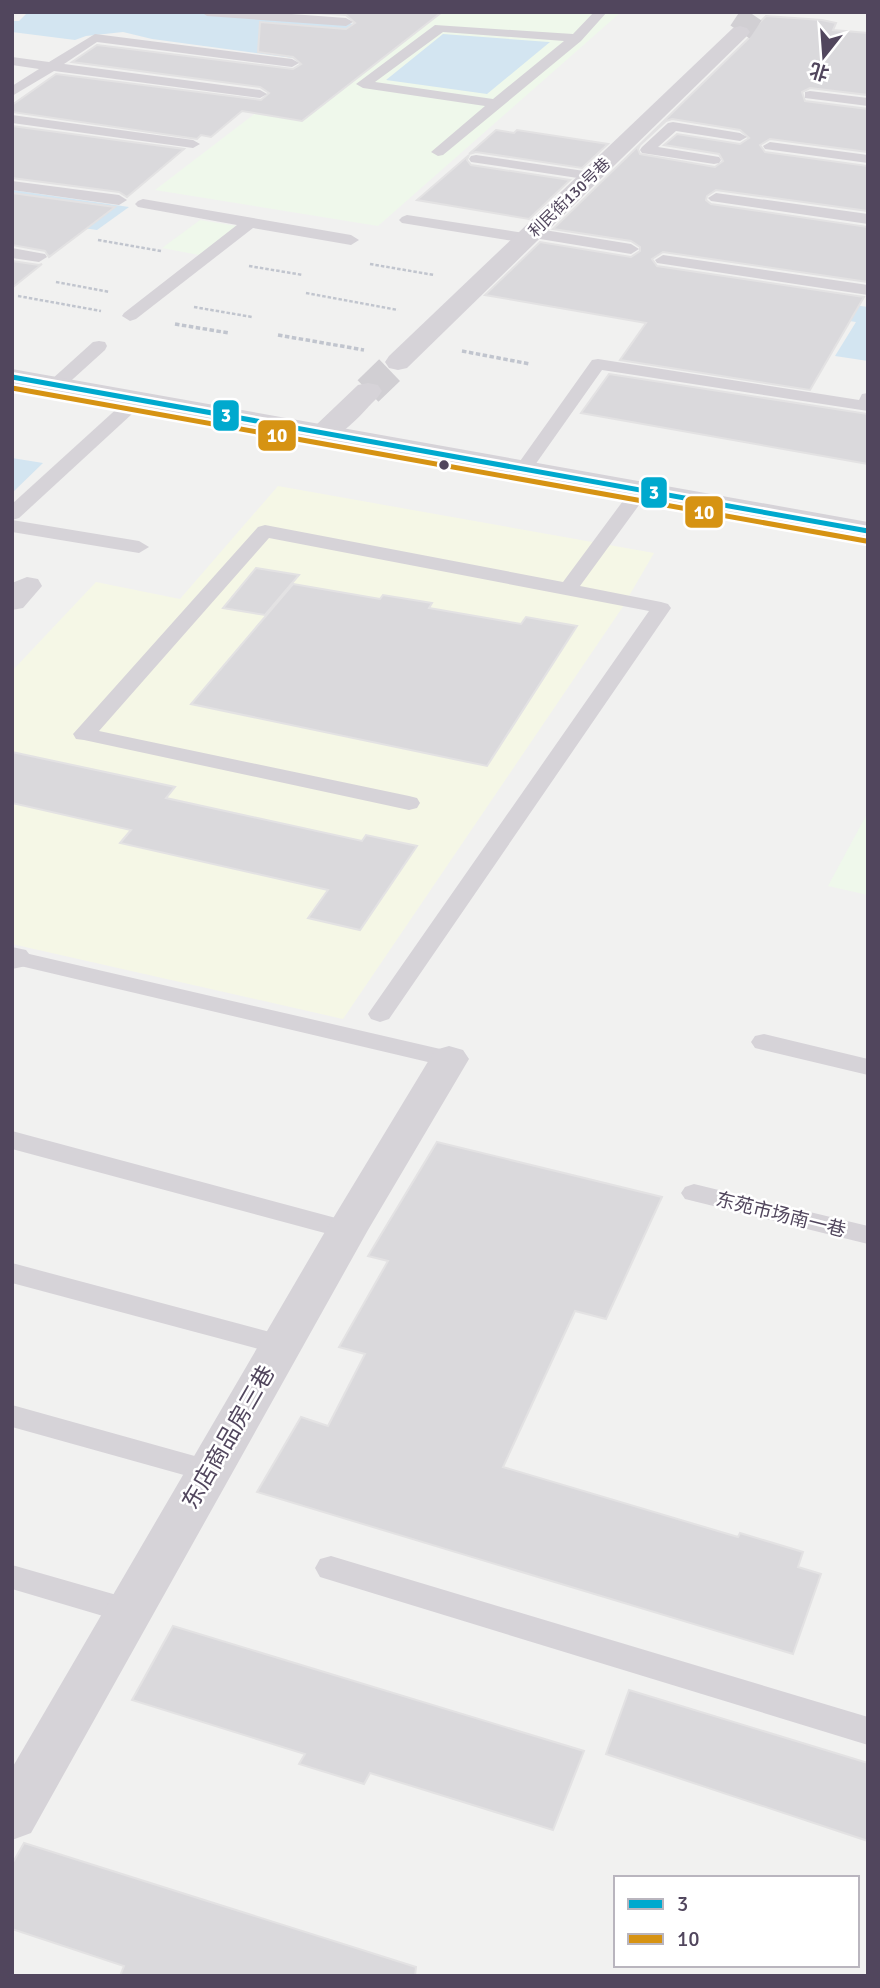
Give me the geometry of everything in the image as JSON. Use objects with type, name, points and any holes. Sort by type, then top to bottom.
[{"type":"street","name":"利民街130号巷","points":[[406,354],[740,33]]},
{"type":"street","points":[[12,377],[868,531]]},
{"type":"street","points":[[325,432],[368,391]]},
{"type":"street","name":"东店商品房三巷","points":[[12,1817],[346,1230],[449,1059]]},
{"type":"lane","points":[[206,12],[346,22]]},
{"type":"lane","points":[[438,152],[576,38],[601,12]]},
{"type":"lane","points":[[496,104],[363,84],[440,28],[576,38]]},
{"type":"lane","points":[[12,92],[95,38],[292,63]]},
{"type":"lane","points":[[12,61],[260,94]]},
{"type":"lane","points":[[810,95],[868,102]]},
{"type":"lane","points":[[12,119],[193,145]]},
{"type":"lane","points":[[714,160],[647,150],[673,127],[740,137]]},
{"type":"lane","points":[[633,135],[658,140]]},
{"type":"lane","points":[[770,146],[868,159]]},
{"type":"lane","points":[[476,159],[591,176]]},
{"type":"lane","points":[[12,185],[120,200]]},
{"type":"lane","points":[[716,198],[868,219]]},
{"type":"lane","points":[[143,204],[351,240]]},
{"type":"lane","points":[[407,220],[631,250]]},
{"type":"lane","points":[[131,316],[250,222]]},
{"type":"lane","points":[[12,253],[39,257]]},
{"type":"lane","points":[[663,260],[868,290]]},
{"type":"lane","points":[[57,384],[99,346]]},
{"type":"lane","points":[[524,468],[598,364],[865,405],[868,398]]},
{"type":"lane","points":[[12,514],[139,398]]},
{"type":"lane","points":[[568,589],[640,490]]},
{"type":"lane","points":[[12,526],[139,548]]},
{"type":"lane","points":[[380,1014],[661,608],[265,531],[83,734],[409,803]]},
{"type":"lane","points":[[12,958],[449,1059]]},
{"type":"lane","points":[[764,1042],[868,1067]]},
{"type":"lane","points":[[12,1140],[346,1230]]},
{"type":"lane","name":"东苑市场南一巷","points":[[694,1193],[868,1235]]},
{"type":"lane","points":[[12,1272],[281,1345]]},
{"type":"lane","points":[[12,1416],[209,1471]]},
{"type":"lane","points":[[331,1568],[868,1731]]},
{"type":"lane","points":[[12,1577],[130,1611]]},
{"type":"path","points":[[358,262],[480,283]]},
{"type":"path","points":[[306,293],[443,318]]},
{"type":"path","points":[[278,335],[406,354],[530,364]]},
{"type":"shaded area","points":[[28,12],[185,12],[370,25],[323,62],[152,39],[123,32],[86,36],[75,40],[12,32],[12,21],[19,21]]},
{"type":"shaded area","points":[[388,12],[621,12],[378,226],[155,190]]},
{"type":"shaded area","points":[[443,34],[550,42],[487,94],[386,80]]},
{"type":"shaded area","points":[[12,190],[129,207],[97,230],[12,218]]},
{"type":"shaded area","points":[[200,220],[237,226],[199,255],[162,248]]},
{"type":"shaded area","points":[[637,273],[868,307],[868,361],[835,356],[856,322],[625,288]]},
{"type":"shaded area","points":[[12,458],[43,463],[12,493]]},
{"type":"shaded area","points":[[278,486],[654,553],[622,608],[343,1019],[12,944],[12,671],[96,582],[180,599]]},
{"type":"shaded area","points":[[868,812],[868,895],[828,886]]},
{"type":"building","points":[[303,12],[442,12],[302,121],[242,111],[211,137],[201,135],[197,139],[12,112],[12,105],[56,74],[261,100],[269,93],[260,87],[72,62],[97,45],[293,69],[301,64],[293,57],[258,52],[260,22],[346,29],[355,23],[346,15]]},
{"type":"building","points":[[766,16],[822,20],[836,23],[833,30],[868,33],[868,95],[810,88],[802,92],[805,101],[868,109],[868,152],[770,139],[760,145],[765,152],[868,166],[868,211],[716,190],[707,196],[706,200],[711,204],[868,227],[868,282],[663,252],[652,259],[657,266],[864,297],[810,390],[620,360],[646,323],[485,295],[540,242],[631,257],[640,251],[640,247],[631,241],[553,229],[749,38],[752,30]],"holes":[[[672,119],[740,130],[749,138],[740,144],[677,134],[664,145],[719,154],[723,161],[715,167],[640,154],[638,149],[666,121]]]},
{"type":"building","points":[[12,126],[184,149],[127,197],[119,192],[12,178]]},
{"type":"building","points":[[496,130],[514,133],[517,130],[608,144],[582,168],[476,152],[469,154]]},
{"type":"building","points":[[469,155],[467,160],[471,165],[570,180],[529,219],[417,200]]},
{"type":"building","points":[[12,193],[115,207],[49,257],[45,251],[12,245]]},
{"type":"building","points":[[12,261],[39,265],[42,264],[12,288]]},
{"type":"building","points":[[609,374],[868,414],[868,464],[581,413]]},
{"type":"building","points":[[256,568],[299,575],[265,615],[223,608]]},
{"type":"building","points":[[293,584],[380,599],[383,595],[432,603],[429,608],[521,624],[526,617],[577,626],[487,766],[191,704]]},
{"type":"building","points":[[12,752],[175,787],[166,798],[362,841],[366,835],[417,846],[360,930],[308,918],[328,890],[120,843],[131,830],[12,803]]},
{"type":"building","points":[[437,1142],[662,1197],[606,1319],[575,1311],[503,1467],[738,1537],[740,1533],[803,1552],[798,1567],[821,1574],[793,1654],[257,1492],[301,1417],[328,1426],[365,1354],[339,1347],[388,1261],[368,1256]]},
{"type":"building","points":[[173,1626],[584,1751],[553,1830],[370,1773],[364,1784],[299,1764],[305,1754],[132,1700]]},
{"type":"building","points":[[629,1690],[868,1763],[868,1841],[606,1754]]},
{"type":"building","points":[[24,1843],[416,1967],[415,1976],[120,1976],[124,1966],[12,1929],[12,1864]]},
{"type":"tunnel","points":[[740,32],[752,14]]},
{"type":"tunnel","points":[[368,391],[398,362]]},
{"type":"transit line","name":"3","points":[[12,377],[868,531]]},
{"type":"transit line","name":"10","points":[[12,388],[866,541]]}]
